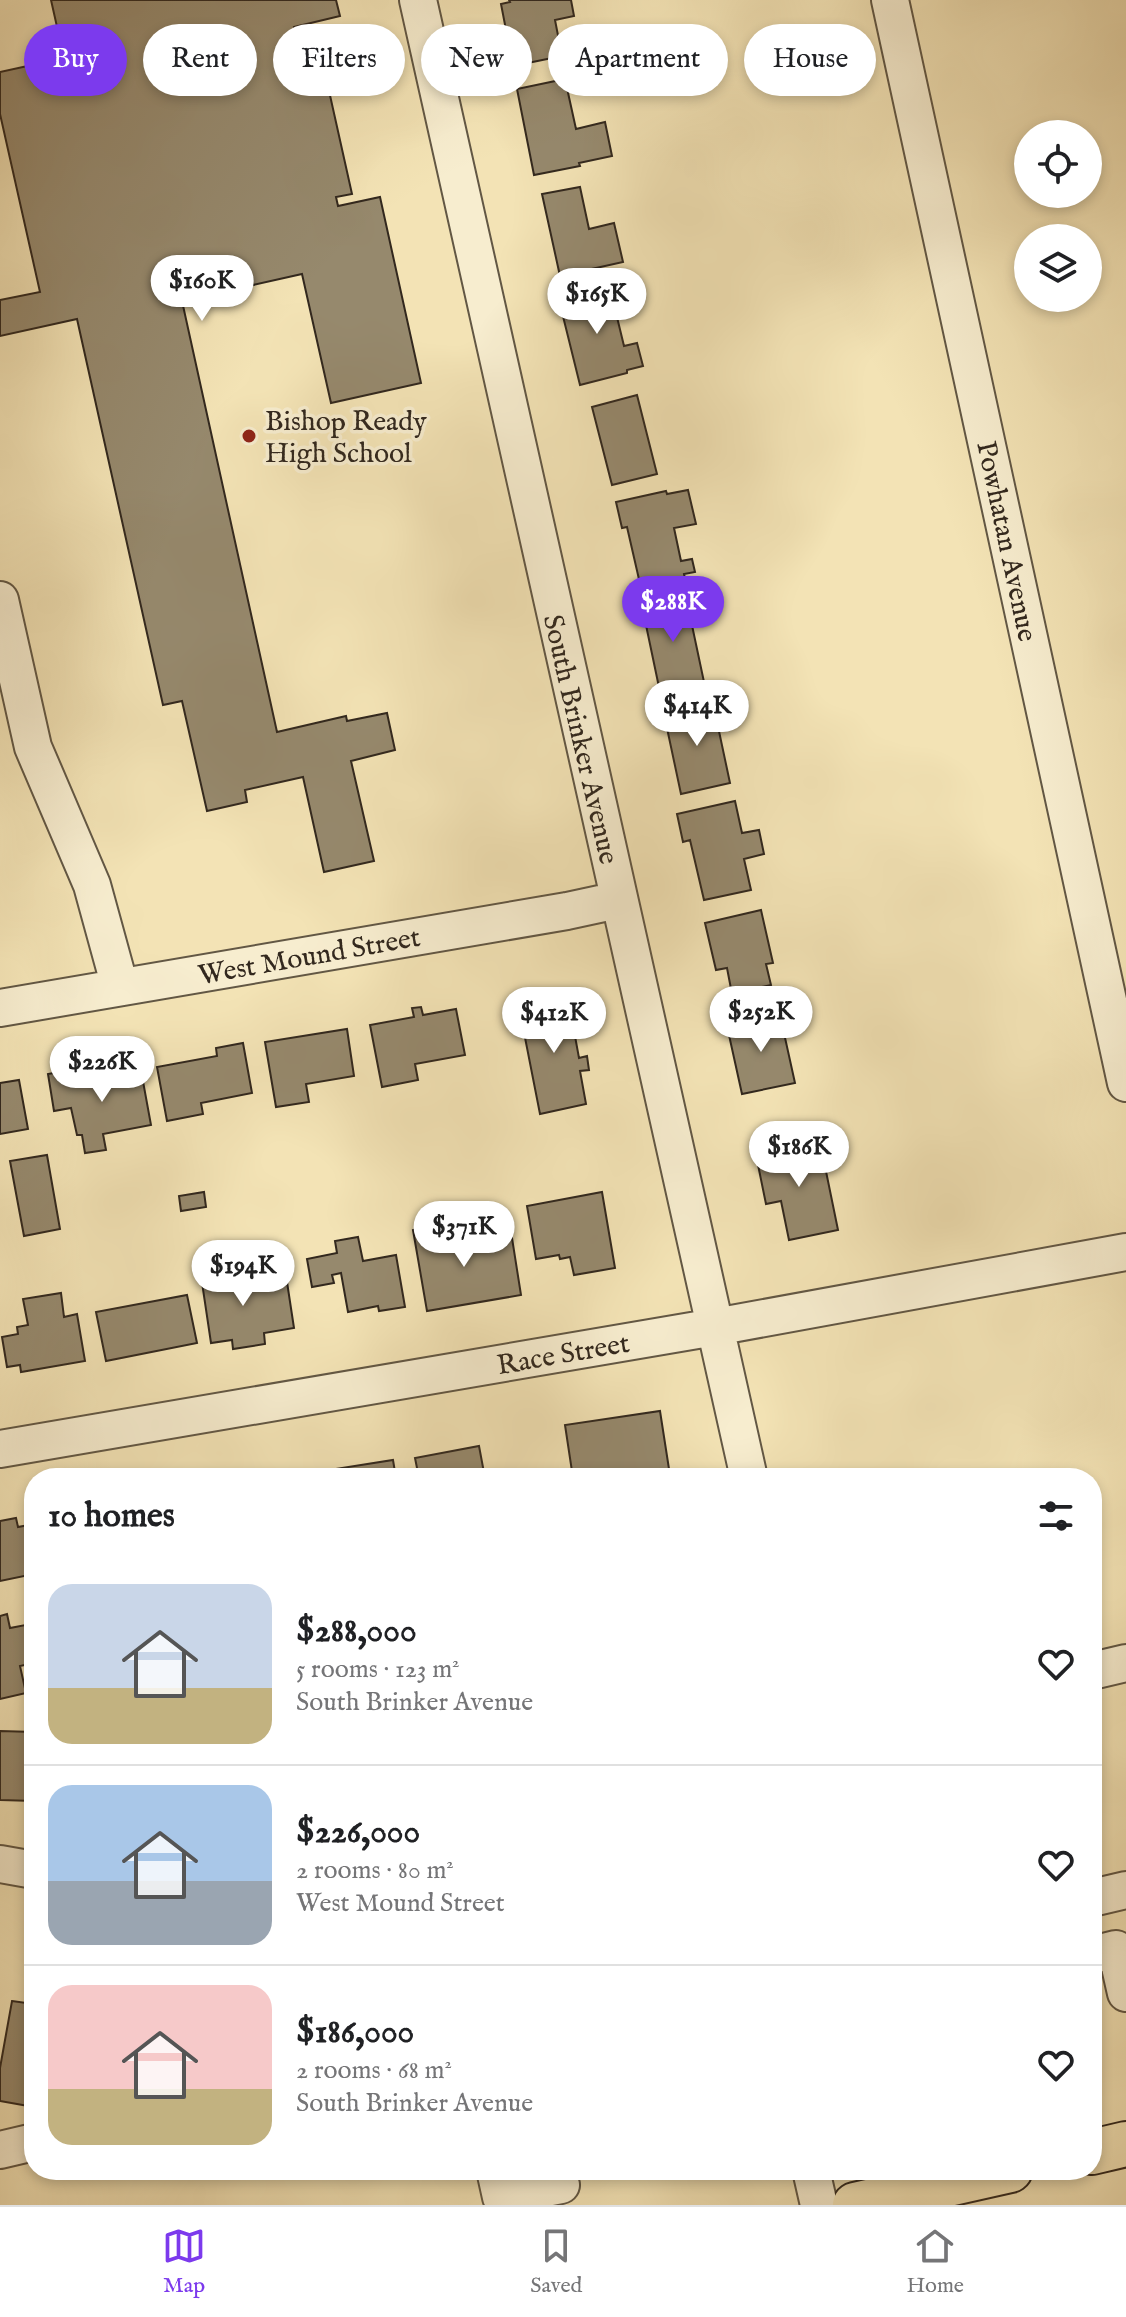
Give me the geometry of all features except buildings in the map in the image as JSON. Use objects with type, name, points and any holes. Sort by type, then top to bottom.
[{"type":"main road","points":[[1102,2150],[1126,2144]]},
{"type":"main road","points":[[855,2205],[966,2180]]},
{"type":"street","name":"South Brinker Avenue","points":[[418,0],[747,1468]]},
{"type":"street","name":"Powhatan Avenue","points":[[890,0],[1126,1083]]},
{"type":"street","points":[[0,600],[33,747],[92,885],[120,987]]},
{"type":"street","name":"West Mound Street","points":[[0,1008],[618,900]]},
{"type":"street","name":"Race Street","points":[[0,1449],[715,1327],[1126,1252]]},
{"type":"street","points":[[1102,1669],[1126,1663]]},
{"type":"street","points":[[0,1864],[24,1868]]},
{"type":"street","points":[[1102,1896],[1126,1890]]},
{"type":"street","points":[[1102,1952],[1116,1949],[1126,1993]]},
{"type":"street","points":[[0,2150],[24,2144]]},
{"type":"street","points":[[497,2180],[501,2197],[527,2199],[561,2185]]},
{"type":"street","points":[[813,2180],[819,2205]]},
{"type":"place","name":"Bishop Ready High School","points":[[249,436]]}]
